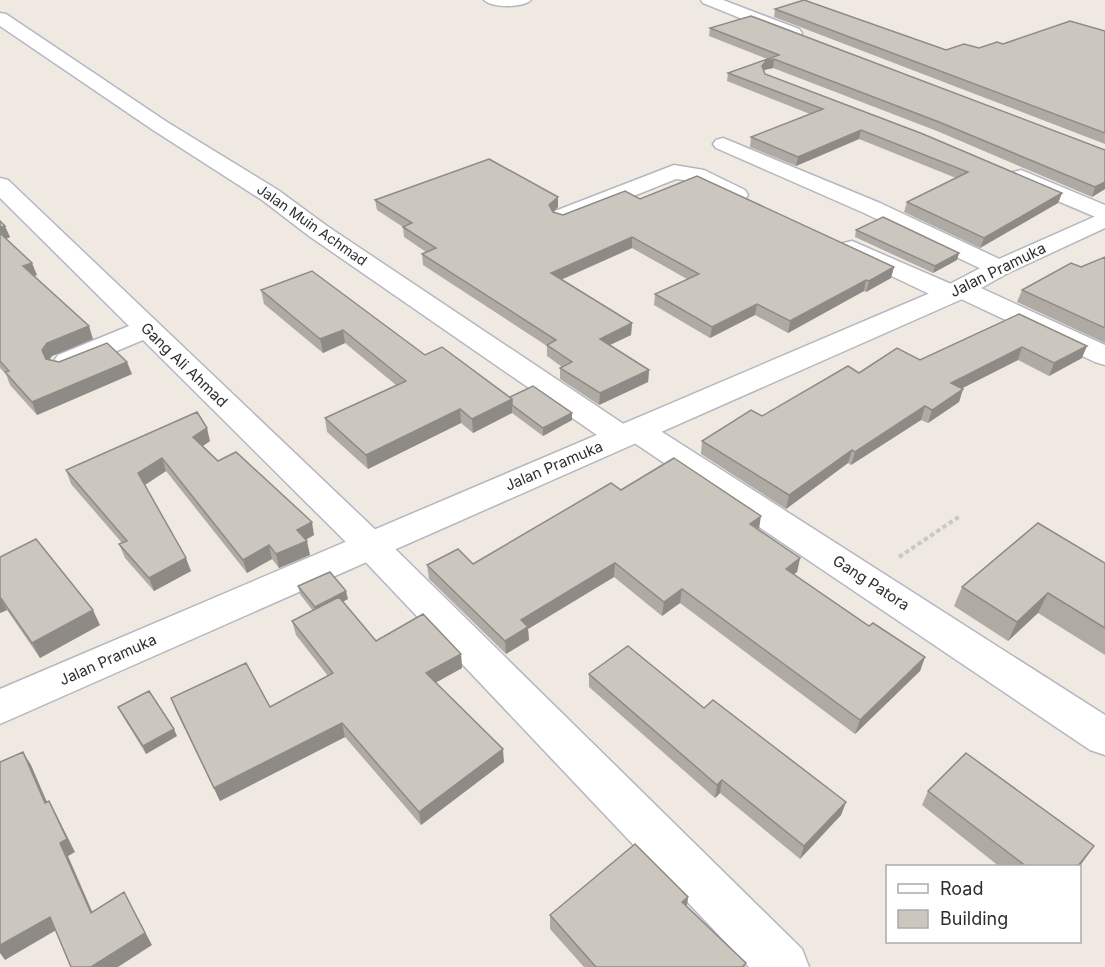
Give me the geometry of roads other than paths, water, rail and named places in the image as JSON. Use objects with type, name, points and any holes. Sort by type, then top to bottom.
[{"type":"street","points":[[492,0],[523,0]]},
{"type":"street","points":[[709,0],[809,39]]},
{"type":"street","name":"Jalan Muin Achmad","points":[[0,18],[160,126],[270,195],[318,231],[629,434]]},
{"type":"street","points":[[723,144],[872,208],[999,268]]},
{"type":"street","points":[[1006,171],[1101,223]]},
{"type":"street","points":[[563,216],[674,172],[696,175],[759,205]]},
{"type":"street","name":"Gang Ali Ahmad","points":[[0,185],[370,545],[784,967]]},
{"type":"street","name":"Jalan Pramuka","points":[[0,707],[956,292],[999,268],[1101,223]]},
{"type":"street","points":[[834,240],[1105,356]]},
{"type":"street","points":[[63,364],[147,329]]},
{"type":"street","name":"Gang Patora","points":[[629,434],[866,580],[1105,737]]}]
